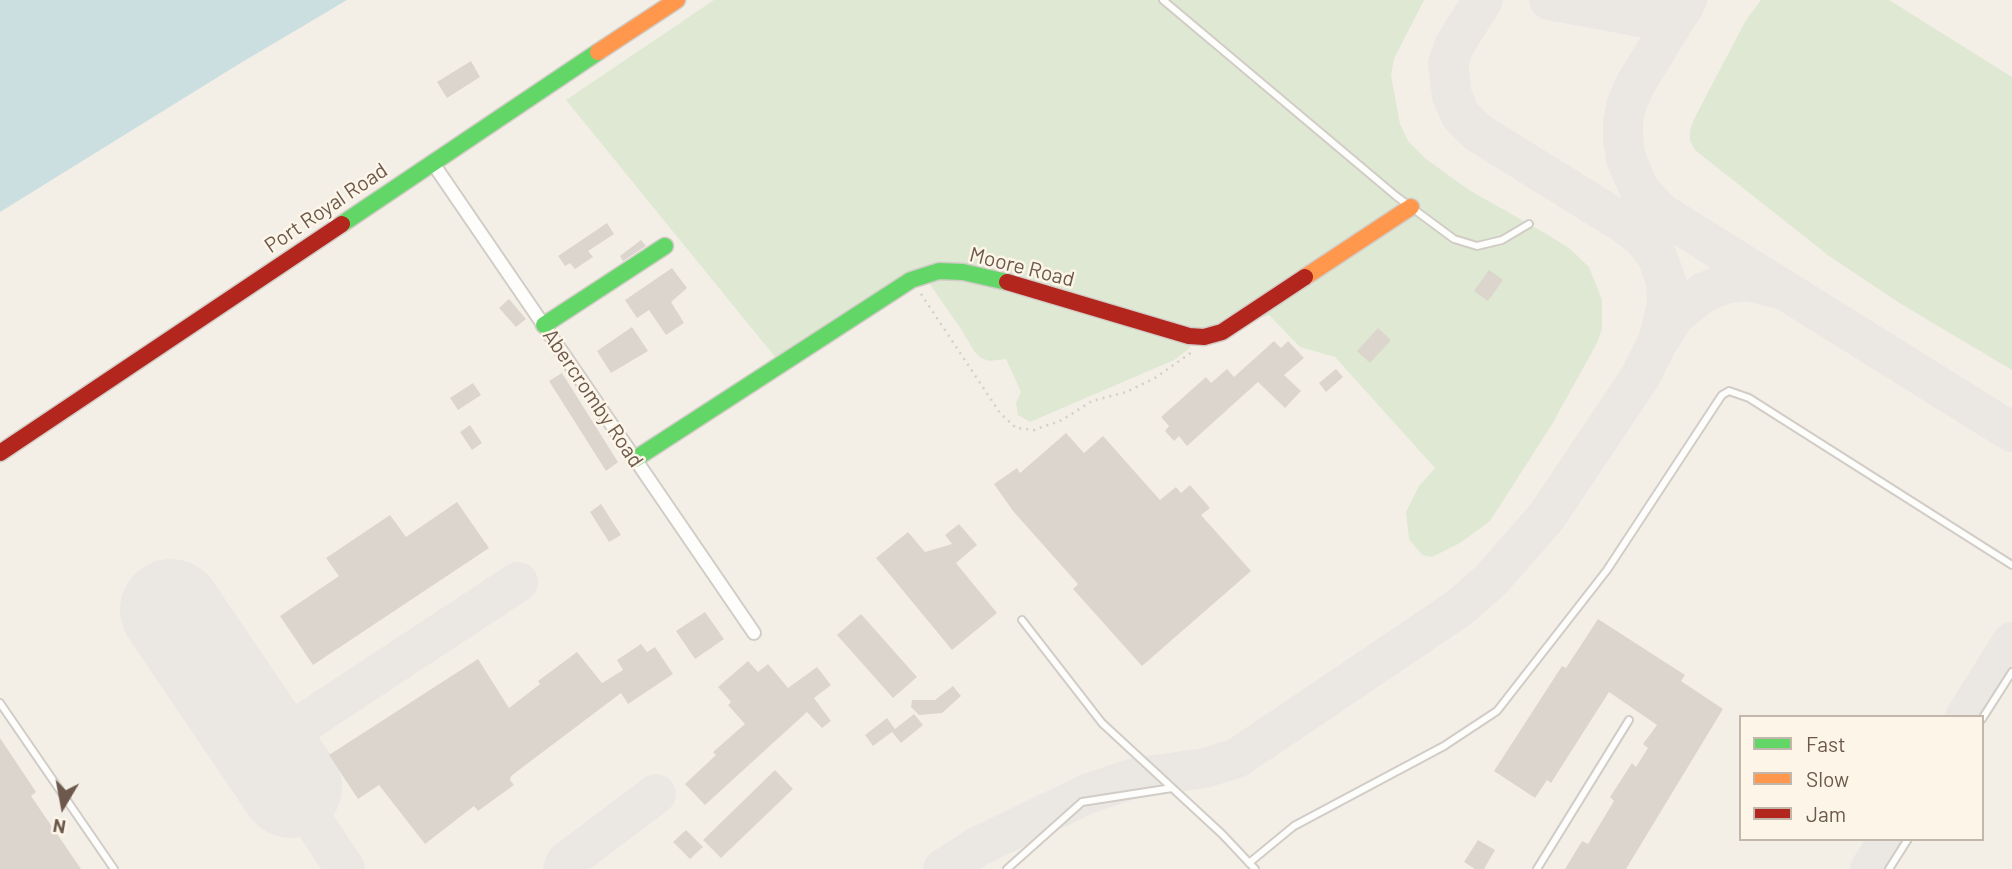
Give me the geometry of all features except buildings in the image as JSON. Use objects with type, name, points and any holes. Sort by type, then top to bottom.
[{"type":"street","name":"Port Royal Road","points":[[0,453],[677,0]]},
{"type":"street","name":"Abercromby Road","points":[[432,162],[754,633]]},
{"type":"street","name":"Moore Road","points":[[635,459],[911,280],[939,271],[986,276],[1189,336],[1204,337],[1222,332],[1411,207]]},
{"type":"street","points":[[544,326],[665,246]]},
{"type":"lane","points":[[1163,0],[1411,207],[1454,239],[1477,246],[1502,240],[1529,224]]},
{"type":"lane","points":[[1249,863],[1294,827],[1437,750],[1497,712],[1607,570],[1716,404],[1729,391],[1749,398],[2012,565]]},
{"type":"lane","points":[[1021,620],[1102,723],[1222,834],[1255,869]]},
{"type":"lane","points":[[1984,716],[2012,672]]},
{"type":"lane","points":[[0,704],[114,869]]},
{"type":"lane","points":[[1537,869],[1629,720]]},
{"type":"lane","points":[[1007,869],[1082,802],[1172,788]]},
{"type":"lane","points":[[1889,869],[1907,841]]},
{"type":"path","points":[[911,280],[1000,413],[1016,428],[1034,430],[1062,420],[1092,401],[1126,392],[1155,378],[1200,347]]},
{"type":"green space","points":[[714,0],[1424,0],[1394,59],[1391,75],[1400,124],[1408,141],[1426,159],[1469,190],[1550,236],[1570,249],[1589,267],[1602,300],[1602,329],[1597,343],[1551,426],[1490,521],[1460,543],[1432,557],[1422,555],[1409,539],[1406,512],[1419,486],[1435,468],[1335,357],[1300,347],[1269,315],[1222,332],[1189,336],[1190,348],[1174,360],[1030,422],[1018,415],[1016,403],[1021,392],[1006,359],[989,361],[974,351],[924,276],[780,363],[566,100]]},
{"type":"green space","points":[[1761,0],[1889,0],[2012,77],[2012,370],[1901,304],[1829,256],[1695,150],[1690,141],[1694,119],[1746,20]]},
{"type":"shaded area","points":[[0,0],[347,0],[0,212]]},
{"type":"taxiway","points":[[943,869],[977,847],[1087,794],[1134,778],[1205,768],[1237,758],[1459,608],[1491,580],[1547,516],[1640,377],[1658,341],[1667,305],[1666,281],[1657,256],[1643,238],[1625,224],[1477,132],[1461,116],[1452,96],[1448,63],[1455,44],[1483,0]]},
{"type":"taxiway","points":[[1549,0],[1641,17],[1666,16],[1683,8]]},
{"type":"taxiway","points":[[1687,0],[1636,83],[1627,103],[1623,139],[1626,159],[1640,191],[1661,213],[2012,432]]},
{"type":"taxiway","points":[[1660,339],[1674,316],[1704,292],[1725,284],[1748,281],[1777,288]]},
{"type":"taxiway","points":[[345,869],[291,787],[286,769],[292,738],[307,721],[518,582]]},
{"type":"taxiway","points":[[1966,715],[2012,642]]},
{"type":"taxiway","points":[[563,869],[566,862],[656,794]]},
{"type":"taxiway","points":[[1870,869],[1888,841]]},
{"type":"runway","points":[[171,610],[291,787]]},
{"type":"traffic: fast","points":[[342,224],[598,52]]},
{"type":"traffic: fast","points":[[544,325],[665,246]]},
{"type":"traffic: fast","points":[[635,459],[911,280],[939,271],[963,272],[1007,282]]},
{"type":"traffic: slow","points":[[598,52],[677,0]]},
{"type":"traffic: slow","points":[[1305,277],[1411,207]]},
{"type":"traffic: jam","points":[[0,453],[342,224]]},
{"type":"traffic: jam","points":[[1007,282],[1189,336],[1204,337],[1222,332],[1305,277]]}]
